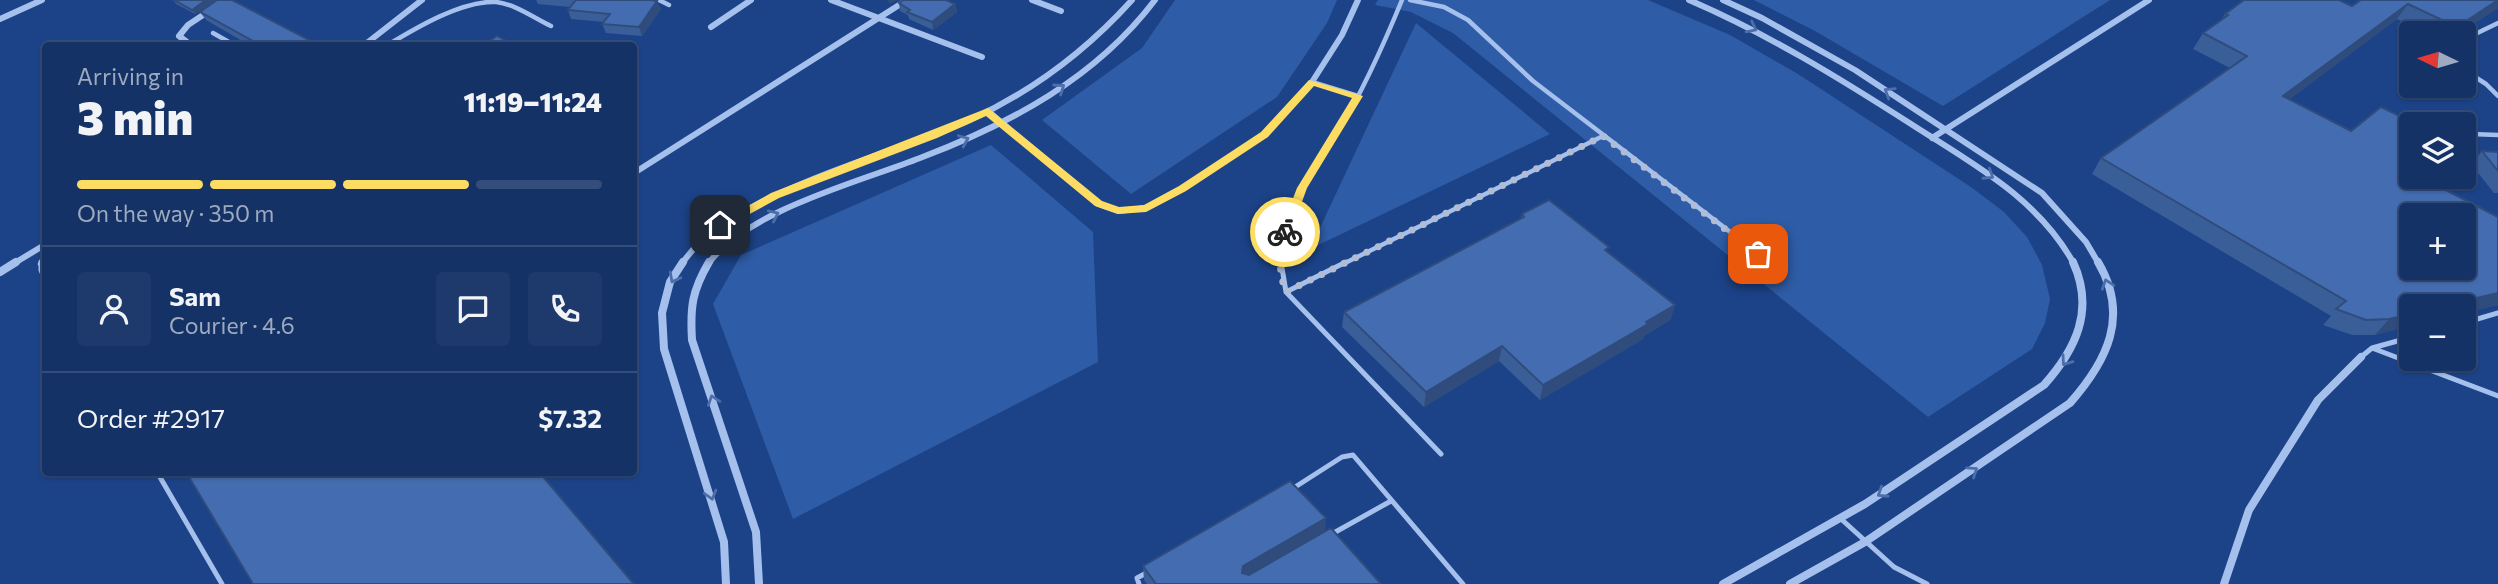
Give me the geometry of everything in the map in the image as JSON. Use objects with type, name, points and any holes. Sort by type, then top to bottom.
[{"type":"street","points":[[0,19],[42,0]]},
{"type":"street","points":[[368,42],[422,0]]},
{"type":"street","points":[[711,27],[751,0]]},
{"type":"street","points":[[831,0],[982,57]]},
{"type":"street","points":[[637,171],[907,0]]},
{"type":"street","points":[[1032,0],[1060,11]]},
{"type":"street","points":[[726,584],[724,542],[664,349],[660,326],[662,307],[669,286],[682,263],[698,243],[745,209],[988,111],[1040,82],[1113,23],[1132,0]]},
{"type":"street","points":[[759,584],[756,532],[692,340],[688,320],[695,287],[719,251],[759,222],[1001,123],[1056,91],[1099,59],[1132,29],[1155,0]]},
{"type":"street","points":[[988,111],[1106,209],[1130,211],[1161,202],[1246,148],[1282,119],[1312,82],[1342,35],[1358,0]]},
{"type":"street","points":[[1689,0],[1750,27],[1794,51],[1999,182],[2040,216],[2058,238],[2080,279],[2084,299],[2084,322],[2075,348],[2061,370],[2044,385],[1944,453],[1840,518],[1723,584]]},
{"type":"street","points":[[1723,0],[1807,42],[1947,129],[2042,193],[2075,228],[2097,259],[2108,282],[2113,306],[2113,332],[2105,362],[2089,386],[2070,403],[1865,542],[1790,584]]},
{"type":"street","points":[[1932,138],[2149,0]]},
{"type":"street","points":[[186,42],[179,36],[183,29],[216,6]]},
{"type":"street","points":[[917,141],[926,155]]},
{"type":"street","points":[[0,272],[42,246]]},
{"type":"street","points":[[2224,584],[2249,510],[2318,400],[2361,357]]},
{"type":"lane","points":[[659,0],[669,5]]},
{"type":"lane","points":[[1402,0],[1386,40],[1358,96],[1302,188],[1280,248],[1279,273],[1286,292],[1441,454]]},
{"type":"lane","points":[[1410,0],[1444,7],[1468,20],[1533,80],[1773,265]]},
{"type":"lane","points":[[393,42],[435,16],[477,3],[495,1],[551,26]]},
{"type":"lane","points":[[2476,34],[2498,23]]},
{"type":"lane","points":[[213,33],[229,42]]},
{"type":"lane","points":[[2476,78],[2498,96]]},
{"type":"lane","points":[[1312,82],[1358,96]]},
{"type":"lane","points":[[2476,134],[2498,135]]},
{"type":"lane","points":[[1286,292],[1603,136]]},
{"type":"lane","points":[[42,258],[39,261],[42,276]]},
{"type":"lane","points":[[2476,319],[2498,313]]},
{"type":"lane","points":[[2361,357],[2372,348],[2399,341]]},
{"type":"lane","points":[[2372,348],[2498,396]]},
{"type":"lane","points":[[1280,496],[1342,457],[1353,455],[1463,584]]},
{"type":"lane","points":[[159,476],[222,584]]},
{"type":"lane","points":[[1324,539],[1391,500]]},
{"type":"lane","points":[[1840,518],[1894,567],[1927,584]]},
{"type":"lane","points":[[1139,584],[1137,578],[1159,565]]},
{"type":"shaded area","points":[[1175,0],[1337,0],[1327,23],[1277,97],[1131,194],[1042,120],[1142,48]]},
{"type":"shaded area","points":[[1378,0],[1648,0],[1730,35],[1798,74],[1971,187],[2004,212],[2027,237],[2042,265],[2050,299],[2045,323],[2032,349],[1928,417],[1453,33],[1411,12],[1375,5]]},
{"type":"shaded area","points":[[1754,0],[2110,0],[1943,106],[1815,31]]},
{"type":"shaded area","points":[[1416,23],[1550,134],[1310,249]]},
{"type":"shaded area","points":[[991,145],[1093,232],[1098,362],[793,519],[713,304],[741,255]]},
{"type":"building","points":[[174,0],[206,0],[192,10]]},
{"type":"building","points":[[217,0],[232,0],[311,41],[255,42],[200,12]]},
{"type":"building","points":[[576,0],[657,1],[639,27],[602,24],[610,14],[568,10]]},
{"type":"building","points":[[903,0],[946,0],[955,4],[932,22],[907,12],[910,10],[899,3]]},
{"type":"building","points":[[2244,0],[2339,0],[2352,6],[2361,0],[2498,0],[2466,21],[2444,21],[2408,4],[2283,96],[2351,131],[2381,107],[2399,116],[2399,189],[2444,189],[2471,203],[2399,203],[2399,280],[2476,280],[2476,206],[2498,217],[2498,293],[2476,298],[2476,294],[2399,294],[2399,317],[2366,320],[2336,309],[2346,301],[2101,158],[2247,56],[2203,33],[2228,15],[2225,14]]},
{"type":"building","points":[[497,36],[508,42],[488,42]]},
{"type":"building","points":[[2482,151],[2498,152],[2498,171]]},
{"type":"building","points":[[1549,200],[1609,247],[1605,250],[1675,305],[1646,322],[1648,324],[1543,385],[1502,346],[1426,392],[1344,312],[1524,217],[1522,214]]},
{"type":"building","points":[[188,476],[542,476],[633,583],[630,584],[253,584]]},
{"type":"building","points":[[1290,481],[1326,518],[1243,566],[1242,573],[1249,575],[1331,528],[1381,584],[1156,584],[1143,566]]},
{"type":"way so far","points":[[1285,232],[1280,248],[1279,273],[1286,292],[1603,136],[1758,254]]},
{"type":"route","points":[[720,225],[745,209],[775,196],[933,136],[988,111],[1106,209],[1130,211],[1146,208],[1182,189],[1265,134],[1282,119],[1312,82],[1358,96],[1302,188],[1285,232]]}]
